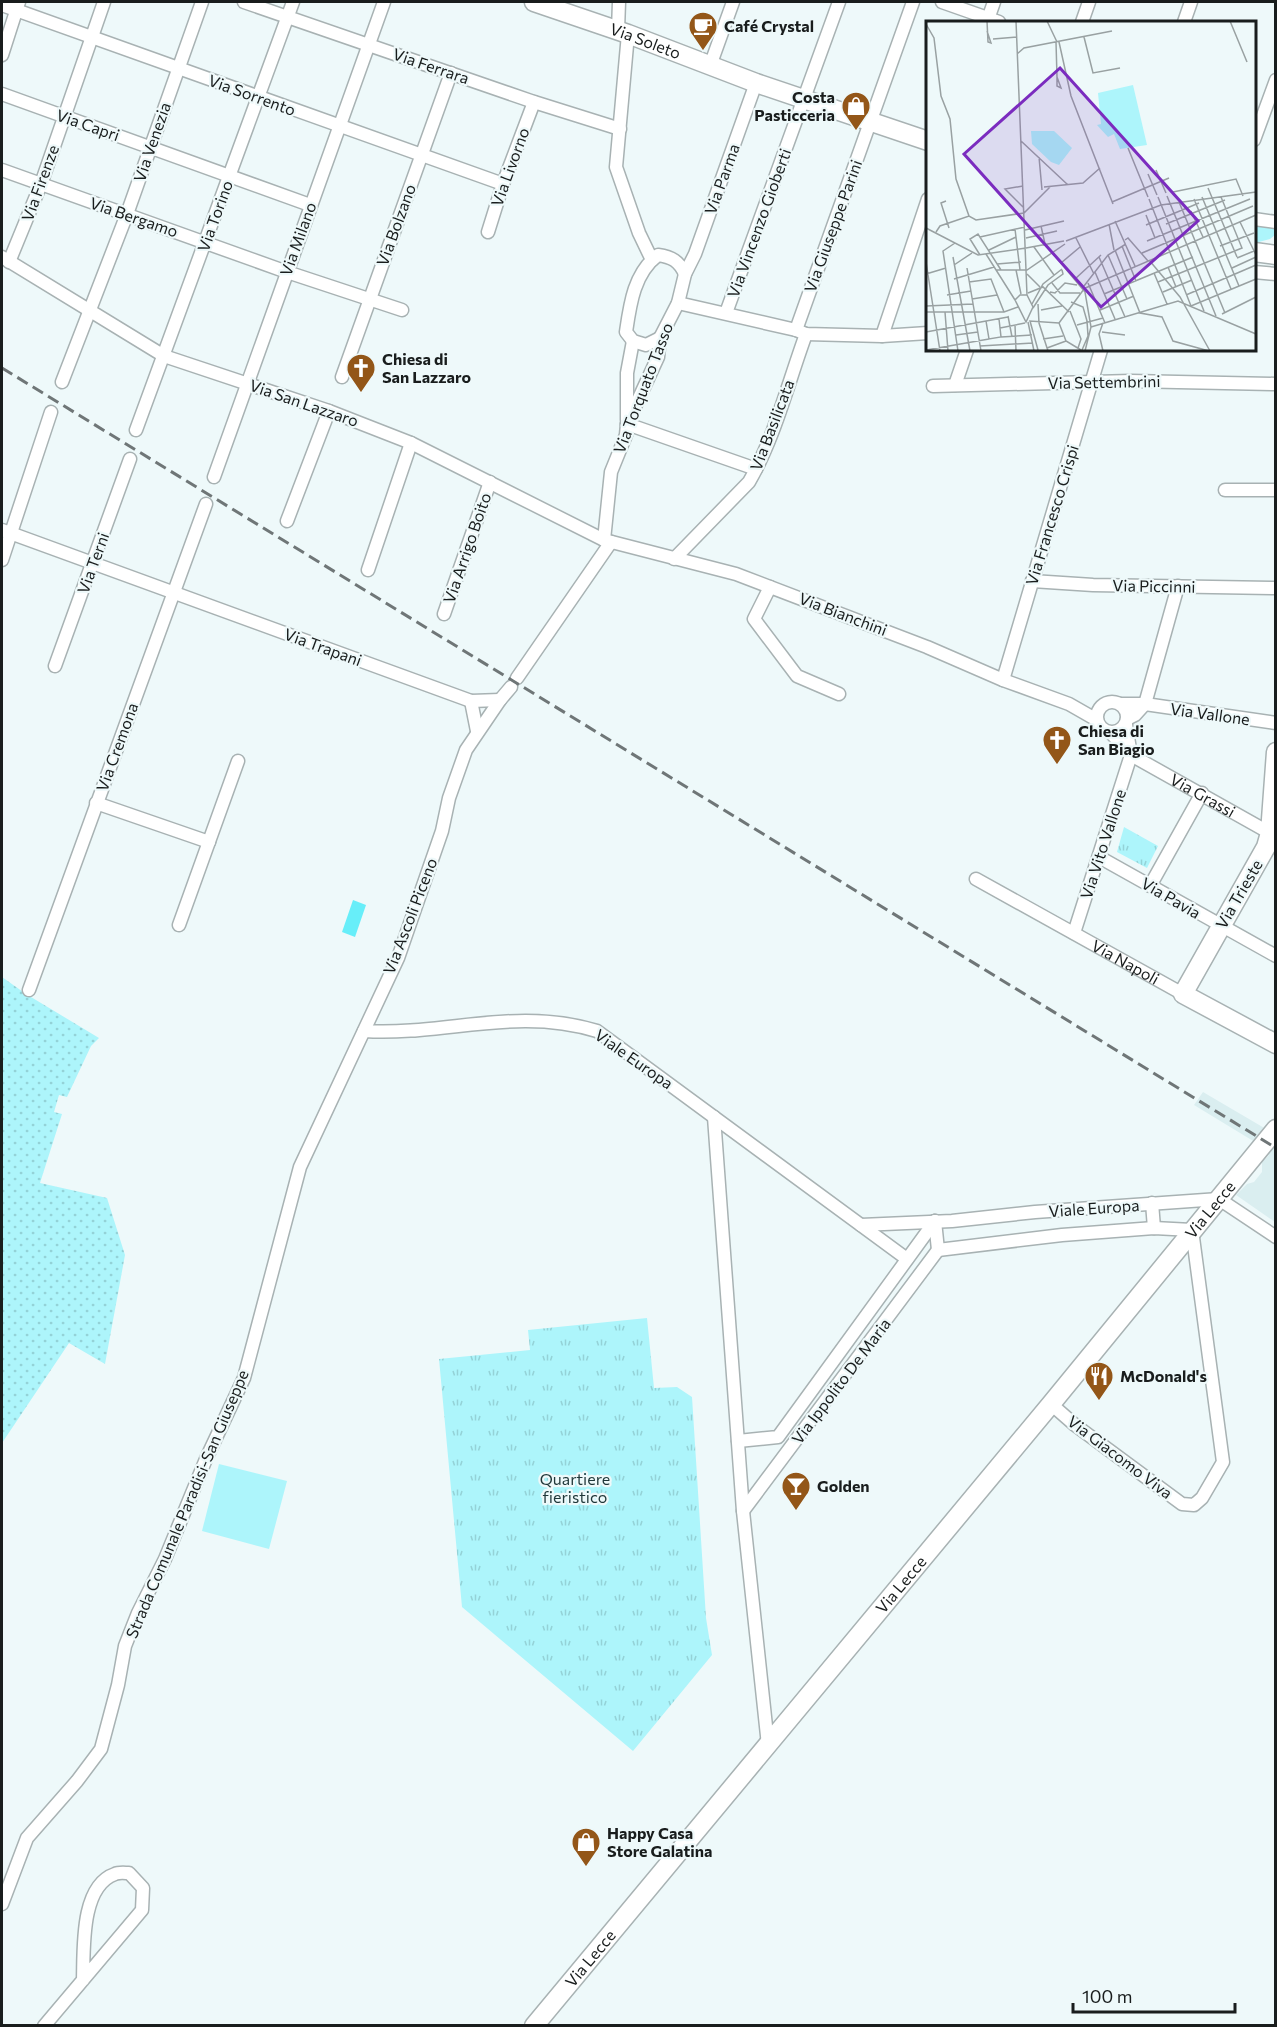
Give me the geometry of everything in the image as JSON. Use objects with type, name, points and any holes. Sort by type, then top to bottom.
[{"type":"main road","name":"Via Soleto","points":[[534,2],[623,32],[756,83],[926,141]]},
{"type":"main road","points":[[1256,252],[1275,255]]},
{"type":"main road","name":"Via Trieste","points":[[1183,994],[1273,835],[1275,752]]},
{"type":"main road","name":"Via Napoli","points":[[1183,994],[1275,1044]]},
{"type":"main road","name":"Via Lecce","points":[[534,2025],[1051,1404],[1270,1136]]},
{"type":"street","name":"Via Firenze","points":[[5,260],[40,184],[104,2]]},
{"type":"street","name":"Via Venezia","points":[[62,382],[127,214],[202,2]]},
{"type":"street","name":"Via Ferrara","points":[[244,2],[534,102],[620,129]]},
{"type":"street","name":"Via Torino","points":[[136,430],[293,2]]},
{"type":"street","name":"Via Milano","points":[[214,477],[384,2]]},
{"type":"street","points":[[619,2],[623,32],[620,129],[616,166],[639,233],[652,260]]},
{"type":"street","points":[[710,66],[733,2]]},
{"type":"street","name":"Via Vincenzo Gioberti","points":[[726,313],[839,2]]},
{"type":"street","name":"Via Giuseppe Parini","points":[[801,332],[870,121],[913,2]]},
{"type":"street","points":[[942,2],[992,21],[994,2]]},
{"type":"street","points":[[1082,21],[1089,2]]},
{"type":"street","points":[[1184,21],[1191,2]]},
{"type":"street","name":"Via Sorrento","points":[[2,4],[18,6],[92,37],[503,184]]},
{"type":"street","points":[[2,56],[18,6]]},
{"type":"street","name":"Via Bolzano","points":[[342,377],[451,73]]},
{"type":"street","points":[[1257,125],[1275,80]]},
{"type":"street","name":"Via Parma","points":[[685,274],[695,254],[756,83]]},
{"type":"street","name":"Via Capri","points":[[2,94],[310,205]]},
{"type":"street","name":"Via Livorno","points":[[488,232],[503,184],[534,102]]},
{"type":"street","name":"Via Bergamo","points":[[2,170],[286,272],[402,310]]},
{"type":"street","points":[[882,336],[926,202]]},
{"type":"street","points":[[1256,219],[1275,222]]},
{"type":"street","points":[[660,338],[646,345],[633,342],[626,332],[629,308],[641,272],[658,255],[669,257],[681,264],[685,274]]},
{"type":"street","name":"Via San Lazzaro","points":[[5,260],[164,356],[329,411],[411,443],[608,541]]},
{"type":"street","points":[[1256,272],[1275,274]]},
{"type":"street","name":"Via Torquato Tasso","points":[[514,682],[608,541],[611,472],[626,435],[627,424],[658,357],[660,338],[678,303],[685,274]]},
{"type":"street","points":[[678,303],[801,332],[882,336],[926,333]]},
{"type":"street","name":"Via Basilicata","points":[[674,560],[749,482],[756,469],[801,332]]},
{"type":"street","points":[[633,342],[627,373],[627,424],[756,469]]},
{"type":"street","points":[[955,385],[967,351]]},
{"type":"street","name":"Via Francesco Crispi","points":[[1003,680],[1101,351]]},
{"type":"street","name":"Via Settembrini","points":[[933,386],[1194,381],[1275,384]]},
{"type":"street","points":[[287,521],[329,411]]},
{"type":"street","points":[[2,560],[6,532],[51,412]]},
{"type":"street","points":[[368,570],[411,443]]},
{"type":"street","name":"Via Terni","points":[[56,666],[129,459]]},
{"type":"street","name":"Via Arrigo Boito","points":[[444,614],[490,482]]},
{"type":"street","points":[[1225,490],[1275,490]]},
{"type":"street","name":"Via Cremona","points":[[29,990],[206,504]]},
{"type":"street","name":"Via Trapani","points":[[6,532],[471,701],[500,700]]},
{"type":"street","name":"Via Bianchini","points":[[608,541],[735,574],[770,586],[917,643],[1003,680],[1069,704]]},
{"type":"street","name":"Via Piccinni","points":[[1032,581],[1093,585],[1275,588]]},
{"type":"street","points":[[770,586],[754,619],[797,676],[838,694]]},
{"type":"street","points":[[1104,704],[1099,708],[1097,720],[1099,726],[1111,733],[1117,732],[1144,704],[1178,586]]},
{"type":"street","name":"Via Ascoli Piceno","points":[[308,1149],[398,958],[442,831],[454,781],[466,750],[477,731],[514,682]]},
{"type":"street","points":[[471,701],[477,731]]},
{"type":"street","points":[[1069,704],[1114,702],[1120,704],[1124,708],[1131,754]]},
{"type":"street","points":[[1069,704],[1097,720]]},
{"type":"street","name":"Via Vallone","points":[[1120,704],[1144,704],[1275,723]]},
{"type":"street","name":"Via Grassi","points":[[1111,733],[1131,754],[1273,835]]},
{"type":"street","name":"Via Vito Vallone","points":[[1074,933],[1131,754]]},
{"type":"street","points":[[179,925],[238,761]]},
{"type":"street","points":[[1150,886],[1202,793]]},
{"type":"street","points":[[96,803],[209,842]]},
{"type":"street","name":"Via Pavia","points":[[1099,856],[1275,956]]},
{"type":"street","name":"Via Napoli","points":[[976,879],[1183,994]]},
{"type":"street","name":"Viale Europa","points":[[364,1031],[393,1033],[484,1022],[535,1019],[572,1023],[597,1031],[907,1259]]},
{"type":"street","points":[[714,1117],[743,1511],[768,1745]]},
{"type":"street","name":"Strada Comunale Paradisi-San Giuseppe","points":[[2,1904],[27,1838],[77,1781],[101,1749],[118,1685],[125,1646],[138,1613],[165,1559],[206,1459],[244,1378],[300,1167],[308,1149]]},
{"type":"street","points":[[1219,1198],[1275,1237]]},
{"type":"street","name":"Viale Europa","points":[[861,1225],[1219,1198]]},
{"type":"street","points":[[1152,1203],[1154,1228]]},
{"type":"street","points":[[935,1221],[938,1250]]},
{"type":"street","name":"Via Ippolito De Maria","points":[[738,1441],[778,1437],[935,1221]]},
{"type":"street","name":"Viale Europa","points":[[938,1250],[1062,1235],[1154,1228],[1192,1230]]},
{"type":"street","name":"Via Giacomo Viva","points":[[1051,1404],[1075,1425],[1182,1504],[1194,1504],[1202,1498],[1223,1462],[1192,1230]]},
{"type":"street","name":"Via Ippolito De Maria","points":[[743,1511],[938,1250]]},
{"type":"street","points":[[778,1437],[792,1448]]},
{"type":"street","points":[[44,2025],[83,1980],[142,1910],[143,1888],[129,1873],[116,1873],[103,1881],[88,1906],[83,1980]]},
{"type":"shaded area","points":[[353,900],[366,905],[355,937],[342,932]]},
{"type":"shaded area","points":[[1203,1092],[1266,1129],[1275,1139],[1275,1222],[1236,1195],[1247,1184],[1254,1182],[1262,1172],[1262,1162],[1269,1155],[1268,1150],[1194,1105]]},
{"type":"green space","points":[[1256,225],[1275,228],[1275,235],[1270,239],[1256,243]]},
{"type":"green space","points":[[1124,827],[1158,846],[1147,868],[1117,852]]},
{"type":"green space","points":[[2,977],[99,1038],[91,1046],[67,1097],[59,1095],[54,1112],[62,1114],[40,1183],[107,1198],[125,1255],[105,1364],[69,1343],[2,1443]]},
{"type":"green space","name":"Quartiere fieristico","points":[[647,1318],[654,1388],[677,1387],[692,1397],[706,1618],[712,1655],[633,1751],[462,1607],[439,1359],[530,1350],[528,1330]]},
{"type":"green space","points":[[219,1464],[287,1481],[269,1549],[202,1531]]},
{"type":"railway","points":[[2,368],[1276,1148]]},
{"type":"place","name":"Café Crystal","points":[[703,52]]},
{"type":"place","name":"Costa Pasticceria","points":[[856,132]]},
{"type":"place","name":"Chiesa di San Lazzaro","points":[[361,394]]},
{"type":"place","name":"Chiesa di San Biagio","points":[[1057,766]]},
{"type":"place","name":"McDonald's","points":[[1099,1402]]},
{"type":"place","name":"Golden","points":[[796,1512]]},
{"type":"place","name":"Happy Casa Store Galatina","points":[[586,1868]]}]
